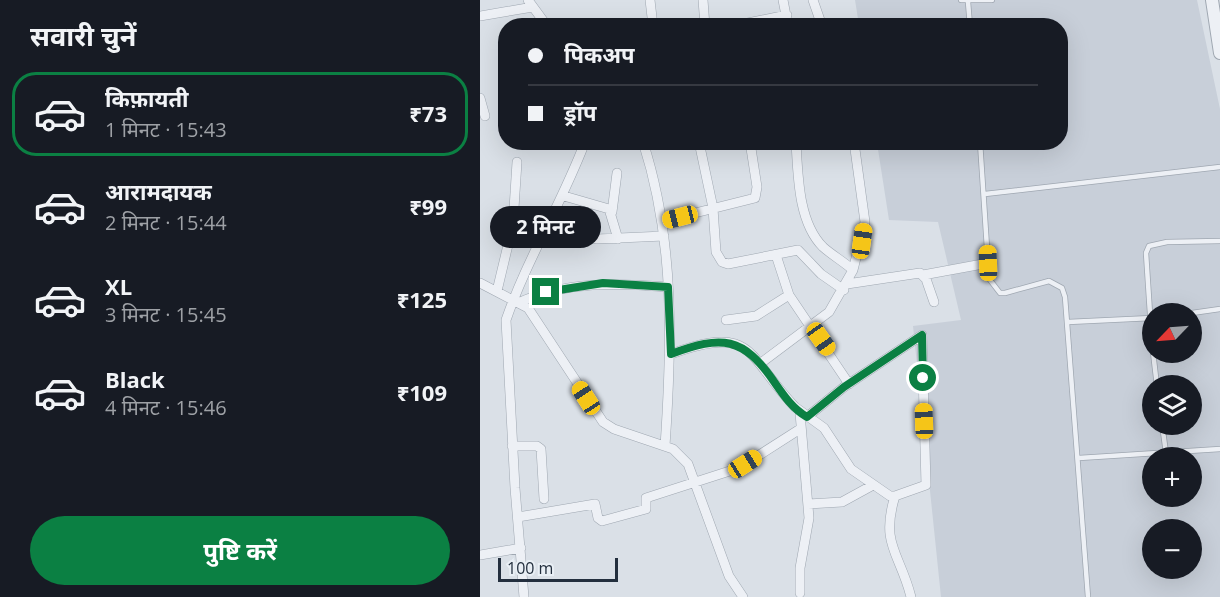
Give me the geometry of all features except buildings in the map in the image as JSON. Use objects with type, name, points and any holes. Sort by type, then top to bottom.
[{"type":"street","points":[[650,0],[652,18]]},
{"type":"street","points":[[703,0],[704,18]]},
{"type":"street","points":[[783,0],[787,18]]},
{"type":"street","points":[[813,0],[819,18]]},
{"type":"street","points":[[1212,0],[1220,53]]},
{"type":"street","points":[[480,15],[530,3],[541,18]]},
{"type":"street","points":[[480,98],[485,116]]},
{"type":"street","points":[[524,597],[512,446],[506,320],[517,301],[564,196],[582,150]]},
{"type":"street","points":[[645,150],[663,221],[668,287],[671,354],[665,446]]},
{"type":"street","points":[[701,150],[713,208],[716,252],[722,262],[728,264],[798,250],[820,274],[845,287],[988,263]]},
{"type":"street","points":[[663,221],[746,202],[757,194],[751,150]]},
{"type":"street","points":[[797,150],[799,181],[811,229],[822,245],[854,270]]},
{"type":"street","points":[[761,363],[829,312],[854,270],[865,222],[855,150]]},
{"type":"street","points":[[497,291],[513,224],[517,162]]},
{"type":"street","points":[[617,173],[612,212],[618,239]]},
{"type":"street","points":[[564,196],[605,207],[612,212]]},
{"type":"street","points":[[547,230],[587,238],[618,239],[664,236]]},
{"type":"street","points":[[776,255],[789,295],[849,384]]},
{"type":"street","points":[[923,275],[934,302]]},
{"type":"street","points":[[480,283],[517,301],[533,314],[603,422],[614,429],[665,446],[688,464],[729,576],[743,597]]},
{"type":"street","points":[[517,301],[546,292],[603,283],[668,287]]},
{"type":"street","points":[[726,320],[756,316],[789,295]]},
{"type":"street","points":[[671,354],[706,342],[729,343],[743,347],[761,363],[784,396],[804,415],[824,428],[851,469],[873,485],[895,496],[926,485],[922,335],[804,415],[800,429],[808,504],[807,531],[799,574],[800,593]]},
{"type":"street","points":[[518,517],[595,504],[602,521],[646,509],[646,501],[649,497],[696,484],[739,468],[800,429]]},
{"type":"street","points":[[512,446],[541,448],[544,499]]},
{"type":"street","points":[[808,504],[842,502],[873,485]]},
{"type":"street","points":[[895,496],[888,524],[888,537],[911,597]]},
{"type":"street","points":[[480,555],[521,548]]},
{"type":"lane","points":[[961,0],[968,2],[992,0]]},
{"type":"lane","points":[[968,2],[969,18]]},
{"type":"lane","points":[[981,150],[990,280],[1000,293],[1049,281],[1056,282],[1062,288],[1065,297],[1088,597]]},
{"type":"lane","points":[[985,194],[1220,167]]},
{"type":"lane","points":[[1149,303],[1146,253],[1149,246],[1167,242],[1220,241]]},
{"type":"lane","points":[[1202,312],[1220,309]]},
{"type":"lane","points":[[1068,322],[1142,318]]},
{"type":"lane","points":[[1202,450],[1220,449]]},
{"type":"lane","points":[[1079,458],[1142,454]]},
{"type":"shaded area","points":[[855,0],[1197,0],[1220,109],[1220,597],[941,597],[913,326],[961,320],[938,222],[889,220],[878,150],[1068,150],[1068,18],[858,18]]},
{"type":"route","points":[[546,292],[603,283],[668,287],[671,354],[706,342],[729,343],[743,347],[761,363],[784,396],[807,417],[844,387],[922,335],[923,378]]}]
